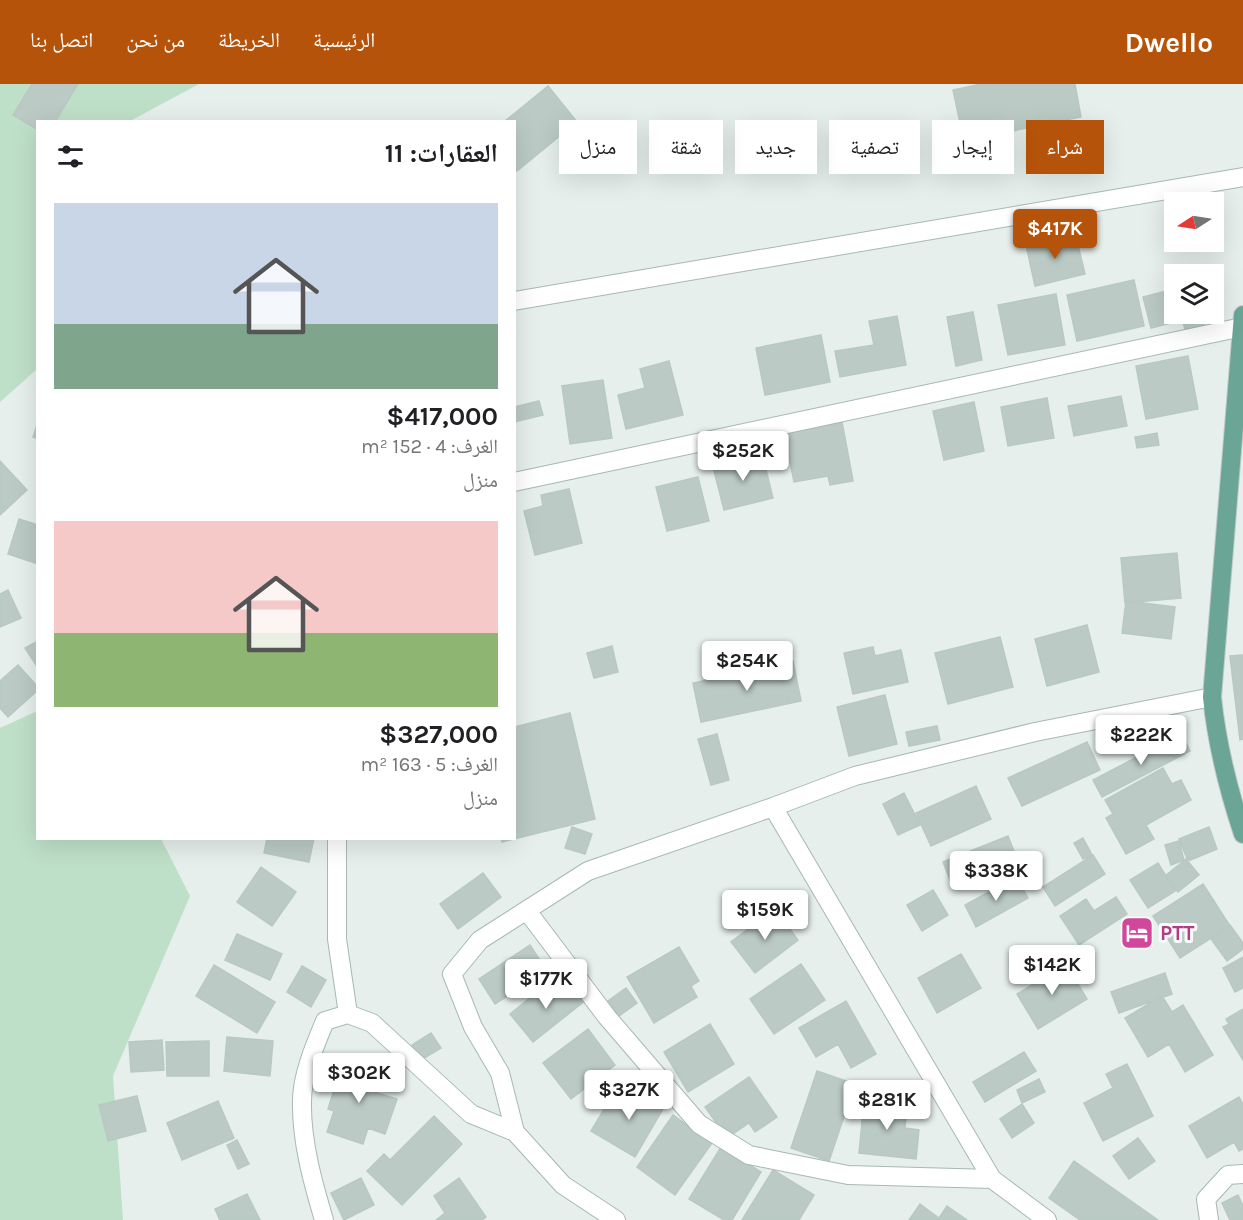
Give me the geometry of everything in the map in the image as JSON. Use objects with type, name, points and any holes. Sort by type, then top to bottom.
[{"type":"main road","points":[[1242,321],[1212,697],[1216,735],[1236,788],[1243,834]]},
{"type":"street","points":[[516,302],[1243,177]]},
{"type":"street","points":[[516,482],[1242,321]]},
{"type":"street","points":[[515,1132],[500,1073],[474,1027],[453,974],[480,940],[588,871],[855,776],[1035,732],[1212,697]]},
{"type":"street","points":[[773,807],[992,1179],[1047,1220]]},
{"type":"street","points":[[337,840],[337,939],[348,1014]]},
{"type":"street","points":[[527,911],[607,1017],[699,1124],[749,1155],[848,1175],[992,1179]]},
{"type":"street","points":[[324,1220],[309,1169],[302,1100],[311,1054],[325,1021],[348,1014],[372,1023],[471,1114],[515,1132],[563,1185],[616,1220]]},
{"type":"street","points":[[1209,1220],[1206,1199],[1228,1175],[1243,1174]]},
{"type":"green space","points":[[0,84],[199,84],[132,120],[36,120],[36,370],[0,402]]},
{"type":"green space","points":[[36,712],[36,840],[162,840],[190,896],[113,1076],[123,1220],[0,1220],[0,728]]},
{"type":"building","points":[[32,84],[78,84],[56,120],[36,120],[36,129],[13,115]]},
{"type":"building","points":[[981,84],[1075,84],[1081,117],[1066,120],[1026,120],[1026,128],[1014,131],[1014,120],[959,120],[953,90]]},
{"type":"building","points":[[548,86],[575,120],[559,120],[559,137],[517,171],[516,120],[506,120]]},
{"type":"building","points":[[1075,233],[1085,274],[1035,286],[1026,245]]},
{"type":"building","points":[[1134,280],[1144,326],[1077,341],[1067,295]]},
{"type":"building","points":[[1164,292],[1164,324],[1166,324],[1151,328],[1143,297]]},
{"type":"building","points":[[1056,294],[1065,345],[1008,355],[998,305]]},
{"type":"building","points":[[973,312],[982,360],[956,366],[947,317]]},
{"type":"building","points":[[897,316],[906,365],[840,377],[835,351],[874,345],[869,321]]},
{"type":"building","points":[[1183,324],[1204,324],[1205,328],[1186,332]]},
{"type":"building","points":[[821,335],[830,382],[765,395],[756,348]]},
{"type":"building","points":[[1188,356],[1198,409],[1146,419],[1136,366]]},
{"type":"building","points":[[669,361],[683,415],[626,429],[618,395],[645,388],[640,369]]},
{"type":"building","points":[[603,380],[612,438],[570,444],[562,386]]},
{"type":"building","points":[[1121,396],[1127,426],[1074,436],[1068,406]]},
{"type":"building","points":[[1047,398],[1054,438],[1008,446],[1001,407]]},
{"type":"building","points":[[539,401],[543,415],[516,422],[516,407]]},
{"type":"building","points":[[974,402],[984,451],[944,460],[933,411]]},
{"type":"building","points":[[842,422],[853,481],[830,485],[828,476],[794,482],[784,433]]},
{"type":"building","points":[[1157,433],[1159,445],[1137,448],[1135,437]]},
{"type":"building","points":[[762,454],[773,498],[724,510],[713,467]]},
{"type":"building","points":[[0,461],[27,490],[0,515]]},
{"type":"building","points":[[698,477],[709,521],[667,531],[656,487]]},
{"type":"building","points":[[569,489],[582,543],[535,555],[524,511],[543,506],[541,495]]},
{"type":"building","points":[[19,519],[36,524],[36,563],[8,554]]},
{"type":"building","points":[[1177,553],[1181,598],[1125,603],[1121,558]]},
{"type":"building","points":[[8,590],[21,618],[0,627],[0,594]]},
{"type":"building","points":[[1126,601],[1175,607],[1171,639],[1122,633]]},
{"type":"building","points":[[1087,625],[1099,672],[1047,686],[1035,639]]},
{"type":"building","points":[[1000,637],[1013,687],[948,704],[935,653]]},
{"type":"building","points":[[36,642],[36,665],[25,648]]},
{"type":"building","points":[[612,646],[618,672],[594,678],[587,653]]},
{"type":"building","points":[[873,647],[875,656],[901,650],[908,682],[853,694],[844,653]]},
{"type":"building","points":[[1243,655],[1243,739],[1240,740],[1230,656]]},
{"type":"building","points":[[793,661],[801,701],[701,722],[693,683]]},
{"type":"building","points":[[18,665],[36,685],[36,692],[8,717],[0,708],[0,681]]},
{"type":"building","points":[[885,695],[897,744],[849,756],[837,707]]},
{"type":"building","points":[[570,713],[595,819],[516,839],[516,726]]},
{"type":"building","points":[[937,726],[940,740],[909,746],[906,732]]},
{"type":"building","points":[[717,734],[729,780],[711,785],[698,739]]},
{"type":"building","points":[[1181,734],[1190,751],[1102,797],[1093,780]]},
{"type":"building","points":[[1087,742],[1100,770],[1022,806],[1008,778]]},
{"type":"building","points":[[1163,768],[1172,784],[1181,780],[1191,800],[1146,825],[1154,839],[1126,854],[1106,818],[1113,814],[1105,800]]},
{"type":"building","points":[[976,786],[991,819],[931,846],[916,813]]},
{"type":"building","points":[[904,793],[920,825],[898,835],[883,804]]},
{"type":"building","points":[[572,827],[592,834],[585,854],[565,848]]},
{"type":"building","points":[[1209,827],[1217,849],[1188,861],[1179,839]]},
{"type":"building","points":[[1008,836],[1017,859],[952,885],[943,862]]},
{"type":"building","points":[[1083,838],[1092,855],[1083,859],[1074,843]]},
{"type":"building","points":[[267,840],[314,840],[309,862],[264,853]]},
{"type":"building","points":[[1179,841],[1184,860],[1171,865],[1165,845]]},
{"type":"building","points":[[1093,855],[1105,874],[1055,906],[1043,887]]},
{"type":"building","points":[[1186,859],[1199,875],[1178,892],[1165,876]]},
{"type":"building","points":[[1158,863],[1175,891],[1148,908],[1130,880]]},
{"type":"building","points":[[261,867],[296,892],[272,926],[237,902]]},
{"type":"building","points":[[483,873],[501,897],[458,929],[440,904]]},
{"type":"building","points":[[1016,877],[1028,898],[976,927],[965,905]]},
{"type":"building","points":[[1203,884],[1230,926],[1180,958],[1153,916]]},
{"type":"building","points":[[933,890],[948,915],[922,931],[907,905]]},
{"type":"building","points":[[1116,897],[1127,914],[1079,945],[1060,916],[1086,899],[1094,911]]},
{"type":"building","points":[[775,909],[798,940],[755,973],[731,942]]},
{"type":"building","points":[[1230,925],[1243,943],[1243,949],[1227,961],[1211,939]]},
{"type":"building","points":[[237,934],[282,954],[270,980],[225,960]]},
{"type":"building","points":[[530,945],[547,971],[495,1004],[479,979]]},
{"type":"building","points":[[679,947],[699,981],[691,986],[697,997],[654,1023],[627,977]]},
{"type":"building","points":[[961,954],[981,988],[937,1013],[918,978]]},
{"type":"building","points":[[1243,957],[1243,988],[1235,992],[1223,968]]},
{"type":"building","points":[[801,964],[825,1000],[774,1034],[750,999]]},
{"type":"building","points":[[1066,964],[1087,999],[1038,1029],[1017,994]]},
{"type":"building","points":[[214,965],[275,1002],[257,1033],[196,996]]},
{"type":"building","points":[[302,966],[326,980],[311,1007],[287,992]]},
{"type":"building","points":[[1165,973],[1172,994],[1119,1013],[1111,992]]},
{"type":"building","points":[[547,984],[558,997],[573,985],[586,1000],[533,1042],[510,1014]]},
{"type":"building","points":[[626,988],[637,1003],[619,1016],[608,1001]]},
{"type":"building","points":[[1162,996],[1172,1012],[1183,1005],[1213,1055],[1185,1072],[1169,1044],[1148,1057],[1125,1018]]},
{"type":"building","points":[[846,1001],[876,1054],[851,1068],[838,1044],[816,1057],[799,1028]]},
{"type":"building","points":[[1243,1009],[1243,1060],[1223,1027],[1229,1024],[1226,1019]]},
{"type":"building","points":[[710,1024],[734,1064],[688,1092],[664,1052]]},
{"type":"building","points":[[588,1029],[615,1065],[571,1099],[543,1063]]},
{"type":"building","points":[[431,1033],[441,1048],[421,1060],[412,1045]]},
{"type":"building","points":[[227,1037],[273,1041],[270,1076],[224,1071]]},
{"type":"building","points":[[162,1040],[164,1070],[131,1072],[129,1042]]},
{"type":"building","points":[[209,1041],[209,1076],[167,1076],[166,1042]]},
{"type":"building","points":[[1024,1052],[1036,1071],[985,1102],[973,1082]]},
{"type":"building","points":[[343,1061],[380,1073],[374,1092],[397,1099],[385,1134],[368,1128],[363,1144],[327,1132],[334,1111],[328,1109]]},
{"type":"building","points":[[1127,1064],[1153,1116],[1103,1141],[1084,1103],[1113,1088],[1106,1074]]},
{"type":"building","points":[[817,1071],[855,1084],[829,1161],[791,1148]]},
{"type":"building","points":[[749,1077],[777,1117],[755,1132],[749,1123],[727,1138],[705,1107]]},
{"type":"building","points":[[1039,1079],[1045,1092],[1022,1103],[1017,1090]]},
{"type":"building","points":[[647,1090],[667,1102],[635,1157],[591,1131],[615,1091],[638,1105]]},
{"type":"building","points":[[137,1096],[146,1131],[108,1141],[99,1105]]},
{"type":"building","points":[[1239,1097],[1243,1104],[1243,1149],[1239,1151],[1234,1142],[1207,1158],[1189,1126]]},
{"type":"building","points":[[218,1101],[234,1138],[182,1160],[167,1123]]},
{"type":"building","points":[[864,1101],[907,1105],[905,1128],[919,1130],[916,1159],[859,1153]]},
{"type":"building","points":[[1022,1104],[1034,1123],[1012,1138],[1000,1119]]},
{"type":"building","points":[[673,1115],[712,1143],[675,1195],[637,1167]]},
{"type":"building","points":[[434,1116],[462,1144],[402,1205],[367,1171],[384,1154],[390,1160]]},
{"type":"building","points":[[1138,1138],[1155,1161],[1129,1179],[1113,1156]]},
{"type":"building","points":[[237,1140],[249,1164],[238,1169],[227,1145]]},
{"type":"building","points":[[721,1147],[761,1172],[732,1220],[724,1220],[689,1199]]},
{"type":"building","points":[[1074,1161],[1158,1220],[1080,1220],[1049,1198]]},
{"type":"building","points":[[773,1170],[814,1195],[799,1220],[742,1220]]},
{"type":"building","points":[[361,1178],[374,1205],[344,1220],[331,1193]]},
{"type":"building","points":[[459,1178],[486,1217],[482,1220],[436,1220],[445,1213],[434,1196]]},
{"type":"building","points":[[247,1194],[260,1220],[220,1220],[215,1209]]},
{"type":"building","points":[[1238,1195],[1243,1206],[1243,1220],[1230,1220],[1222,1203]]},
{"type":"building","points":[[920,1204],[939,1218],[947,1206],[967,1220],[909,1220]]},
{"type":"place","name":"PTT","points":[[1137,933]]}]
